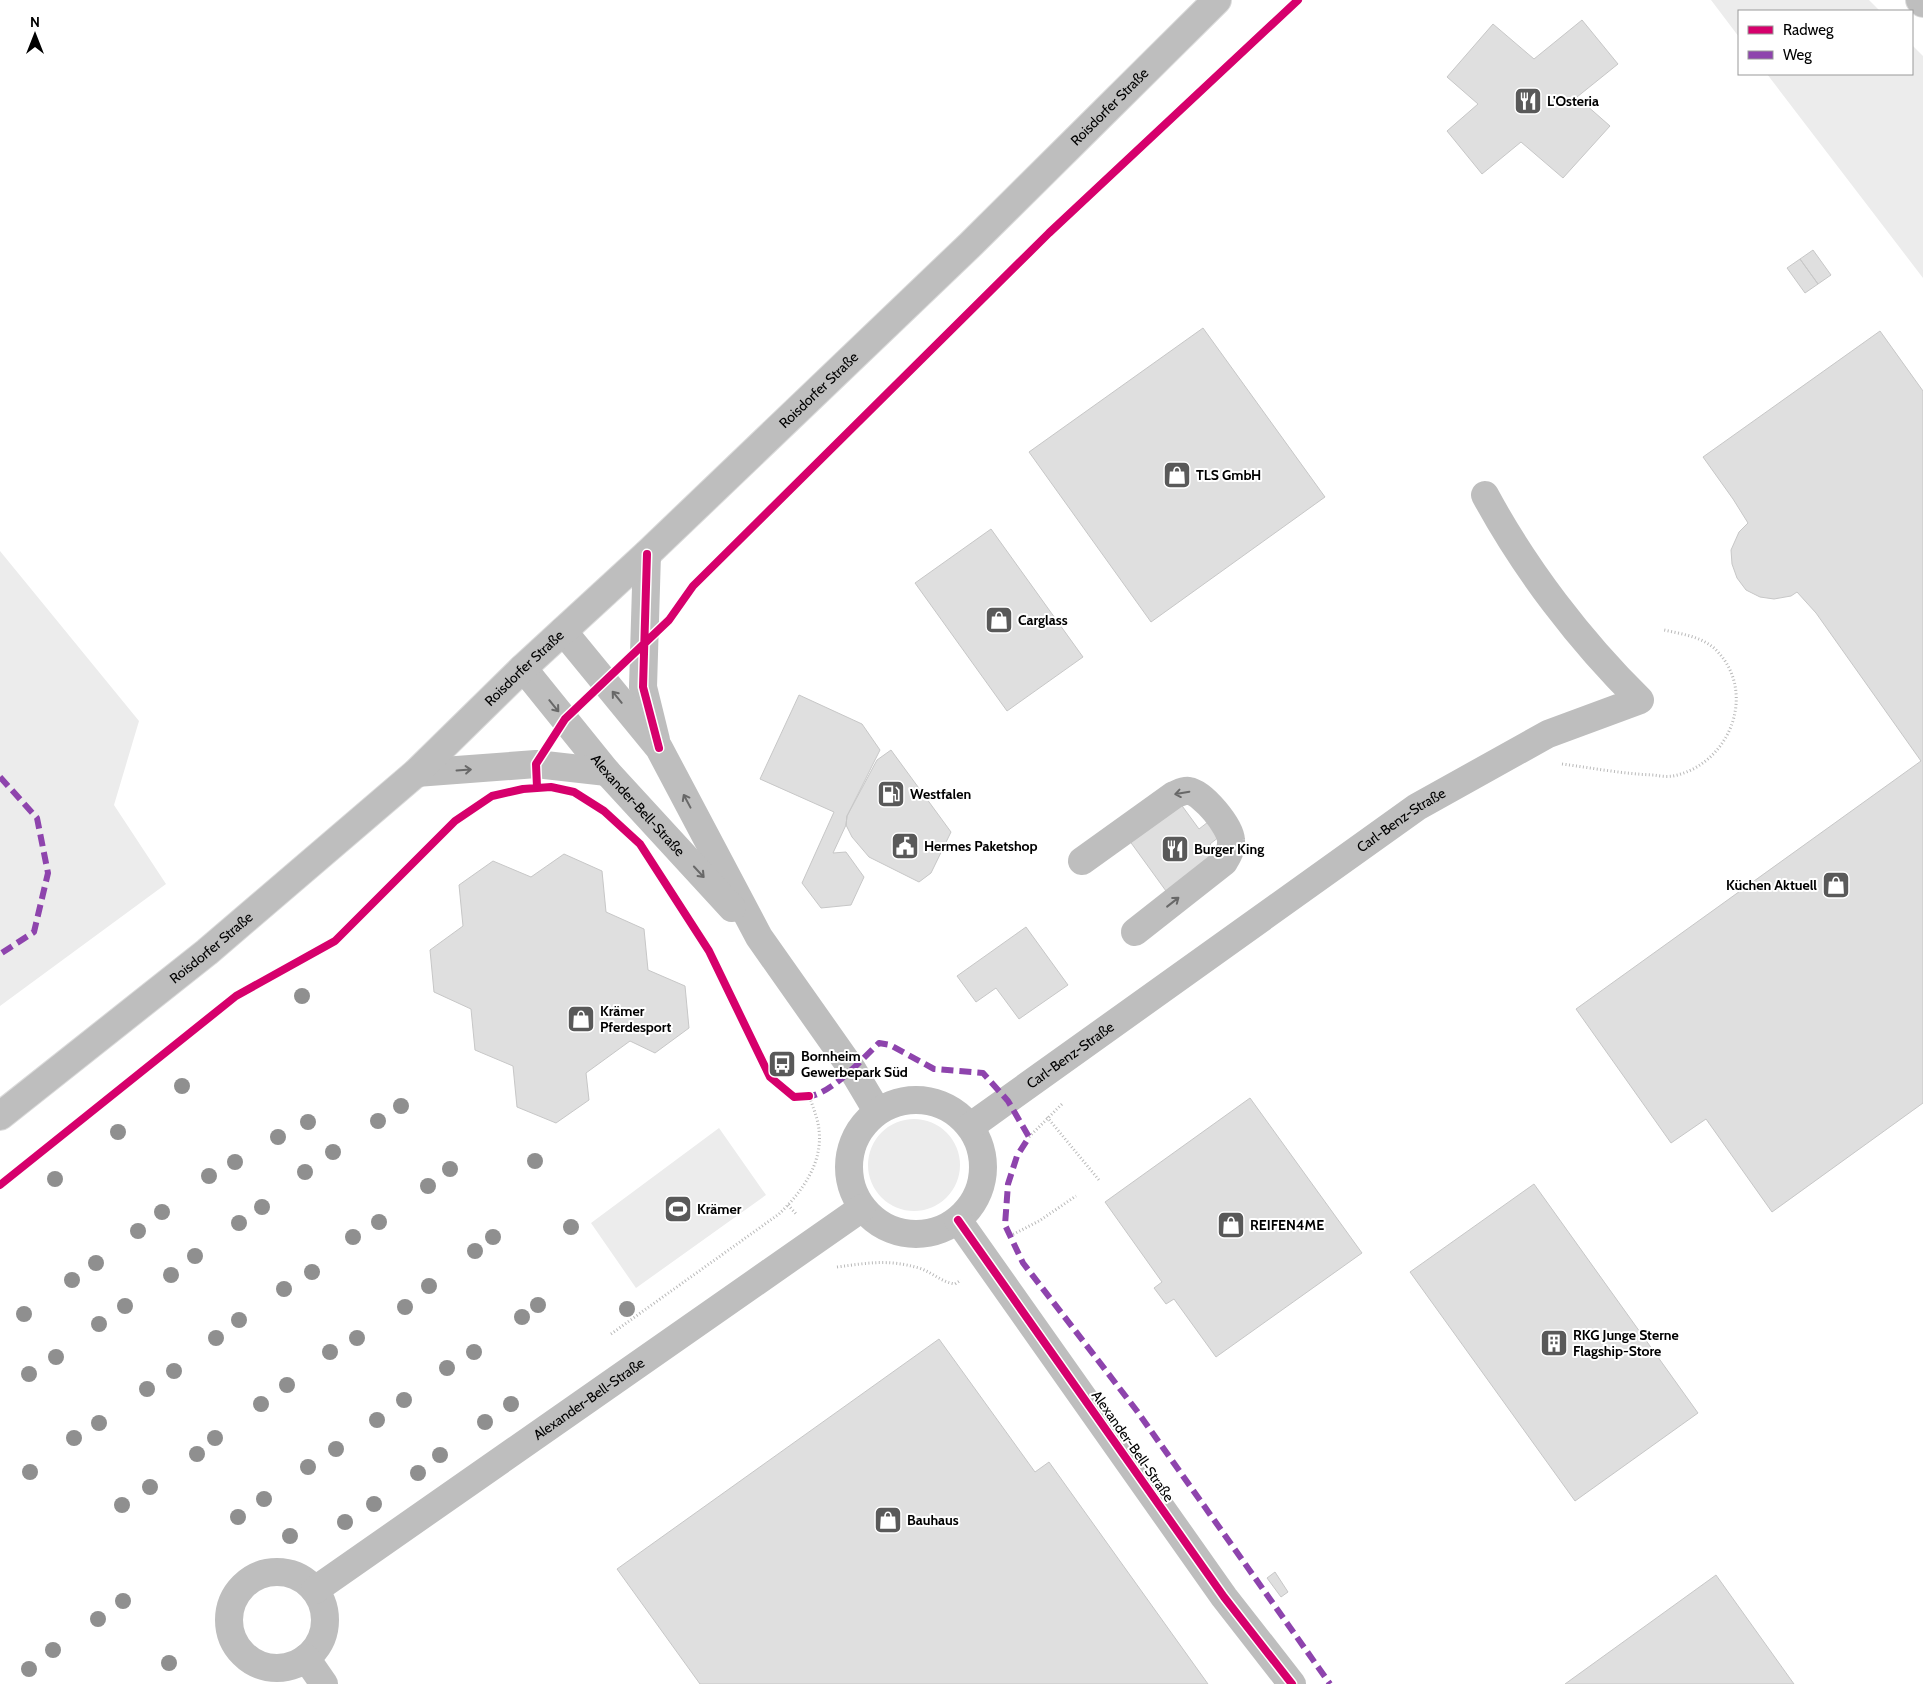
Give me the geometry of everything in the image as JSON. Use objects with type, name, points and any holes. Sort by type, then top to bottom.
[{"type":"main road","name":"Roisdorfer Straße","points":[[0,1116],[207,952],[416,773],[523,668],[647,554],[970,245],[1217,0]]},
{"type":"main road","points":[[1920,0],[1923,3]]},
{"type":"main road","name":"Carl-Benz-Straße","points":[[971,1126],[1417,807],[1548,734],[1640,700],[1582,640],[1502,527],[1485,495]]},
{"type":"main road","name":"Alexander-Bell-Straße","points":[[647,554],[643,687],[658,748]]},
{"type":"main road","name":"Alexander-Bell-Straße","points":[[563,631],[658,748],[759,937],[852,1069],[877,1111]]},
{"type":"main road","name":"Alexander-Bell-Straße","points":[[523,668],[607,772],[759,937]]},
{"type":"main road","points":[[416,773],[536,764],[607,772]]},
{"type":"main road","points":[[1082,861],[1174,795],[1188,790],[1198,794],[1223,823],[1231,840],[1230,853],[1224,862],[1134,932]]},
{"type":"main road","points":[[928,1100],[953,1110],[971,1126],[982,1152],[983,1177],[975,1201],[958,1220],[934,1232],[908,1234],[882,1226],[862,1208],[850,1183],[848,1156],[858,1131],[877,1111],[902,1101],[928,1100]]},
{"type":"main road","name":"Alexander-Bell-Straße","points":[[315,1590],[862,1208]]},
{"type":"main road","name":"Alexander-Bell-Straße","points":[[958,1220],[1224,1597],[1292,1684]]},
{"type":"main road","points":[[272,1572],[284,1572],[296,1576],[315,1590],[322,1603],[325,1618],[323,1633],[317,1648],[306,1658],[291,1666],[273,1668],[257,1663],[241,1653],[234,1640],[230,1624],[231,1608],[238,1592],[250,1581],[272,1572]]},
{"type":"main road","points":[[306,1658],[324,1684]]},
{"type":"path","points":[[1553,763],[1636,774],[1672,776],[1694,768],[1714,754],[1734,724],[1737,694],[1731,672],[1716,650],[1694,637],[1664,630]]},
{"type":"path","points":[[611,1334],[788,1205],[814,1169],[820,1130],[809,1096]]},
{"type":"path","points":[[1029,1137],[1047,1116],[1069,1097]]},
{"type":"path","points":[[1047,1116],[1098,1180]]},
{"type":"path","points":[[1010,1236],[1039,1221],[1076,1196]]},
{"type":"path","points":[[788,1205],[817,1240],[835,1267],[886,1260],[921,1269],[945,1282],[955,1284],[988,1262]]},
{"type":"shaded area","points":[[1711,0],[1869,0],[1879,10],[1738,10],[1738,36]]},
{"type":"shaded area","points":[[1913,46],[1923,56],[1923,278],[1768,75],[1913,75]]},
{"type":"shaded area","points":[[0,551],[139,721],[114,805],[166,884],[0,1006]]},
{"type":"shaded area","points":[[914,1119],[932,1123],[947,1132],[956,1147],[960,1165],[956,1183],[947,1198],[932,1207],[914,1211],[896,1207],[881,1198],[872,1183],[868,1165],[872,1147],[881,1132],[896,1123]]},
{"type":"shaded area","name":"Krämer","points":[[719,1128],[766,1195],[636,1288],[591,1223]]},
{"type":"building","name":"L'Osteria","points":[[1582,20],[1618,64],[1577,97],[1610,126],[1563,178],[1521,142],[1482,174],[1447,131],[1478,104],[1447,77],[1493,24],[1534,59]]},
{"type":"building","points":[[1813,250],[1831,275],[1818,284],[1800,259]]},
{"type":"building","points":[[1800,259],[1818,284],[1805,293],[1787,268]]},
{"type":"building","name":"TLS GmbH","points":[[1203,328],[1325,497],[1151,622],[1029,452]]},
{"type":"building","name":"Küchen Aktuell","points":[[1880,331],[1923,391],[1923,1103],[1772,1212],[1706,1119],[1671,1143],[1576,1009],[1921,761],[1816,613],[1797,592],[1791,596],[1774,599],[1760,597],[1746,590],[1737,578],[1732,564],[1731,550],[1739,532],[1748,523],[1703,457]]},
{"type":"building","name":"Carglass","points":[[991,529],[1083,657],[1007,711],[915,583]]},
{"type":"building","points":[[799,695],[862,724],[880,750],[847,816],[846,825],[833,853],[846,852],[864,877],[851,905],[821,908],[802,883],[834,812],[760,779]]},
{"type":"building","name":"Westfalen","points":[[891,750],[951,832],[931,873],[919,882],[869,857],[852,837],[846,825],[847,816],[877,760]]},
{"type":"building","name":"Burger King","points":[[1180,803],[1199,829],[1208,822],[1219,837],[1210,844],[1217,854],[1166,891],[1129,840]]},
{"type":"building","points":[[564,854],[602,871],[606,912],[644,929],[648,970],[685,986],[689,1028],[655,1053],[630,1041],[586,1073],[589,1100],[556,1123],[517,1107],[513,1066],[475,1050],[471,1009],[434,992],[430,950],[463,926],[459,885],[493,861],[531,877]]},
{"type":"building","points":[[1026,927],[1068,985],[1019,1019],[996,988],[976,1002],[957,976]]},
{"type":"building","name":"REIFEN4ME","points":[[1250,1098],[1362,1253],[1216,1357],[1174,1299],[1166,1304],[1154,1288],[1162,1282],[1105,1202]]},
{"type":"building","name":"RKG Junge Sterne Flagship-Store","points":[[1534,1184],[1698,1413],[1575,1501],[1410,1272]]},
{"type":"building","name":"Bauhaus","points":[[939,1339],[1035,1472],[1049,1462],[1208,1684],[700,1684],[617,1569]]},
{"type":"building","points":[[1275,1572],[1288,1592],[1281,1597],[1267,1578]]},
{"type":"building","points":[[1716,1575],[1794,1684],[1565,1684]]},
{"type":"marked path","points":[[0,777],[37,818],[48,873],[34,932],[0,954]]},
{"type":"marked path","points":[[805,1097],[825,1091],[835,1084],[879,1043],[890,1045],[934,1069],[983,1073],[1008,1101],[1029,1137],[1017,1156],[1008,1184],[1005,1225],[1023,1263],[1137,1411],[1330,1684]]},
{"type":"cycle path","points":[[537,787],[536,764],[565,719],[669,620],[693,586],[1049,233],[1298,0]]},
{"type":"cycle path","points":[[647,554],[643,687],[659,748]]},
{"type":"cycle path","points":[[0,1185],[236,996],[335,941],[455,821],[492,796],[523,789],[551,787],[574,792],[604,811],[640,844],[709,951],[770,1077],[794,1097],[809,1096]]},
{"type":"cycle path","points":[[958,1220],[1224,1597],[1292,1684]]},
{"type":"place","name":"L'Osteria","points":[[1528,101]]},
{"type":"place","name":"TLS GmbH","points":[[1177,475]]},
{"type":"place","name":"Carglass","points":[[999,620]]},
{"type":"place","name":"Westfalen","points":[[891,794]]},
{"type":"place","name":"Hermes Paketshop","points":[[905,846]]},
{"type":"place","name":"Burger King","points":[[1175,849]]},
{"type":"place","name":"Küchen Aktuell","points":[[1836,885]]},
{"type":"place","name":"Krämer Pferdesport","points":[[581,1019]]},
{"type":"place","name":"Bornheim Gewerbepark Süd","points":[[782,1064]]},
{"type":"place","name":"Krämer","points":[[678,1209]]},
{"type":"place","name":"REIFEN4ME","points":[[1231,1225]]},
{"type":"place","name":"RKG Junge Sterne Flagship-Store","points":[[1554,1343]]},
{"type":"place","name":"Bauhaus","points":[[888,1520]]}]
